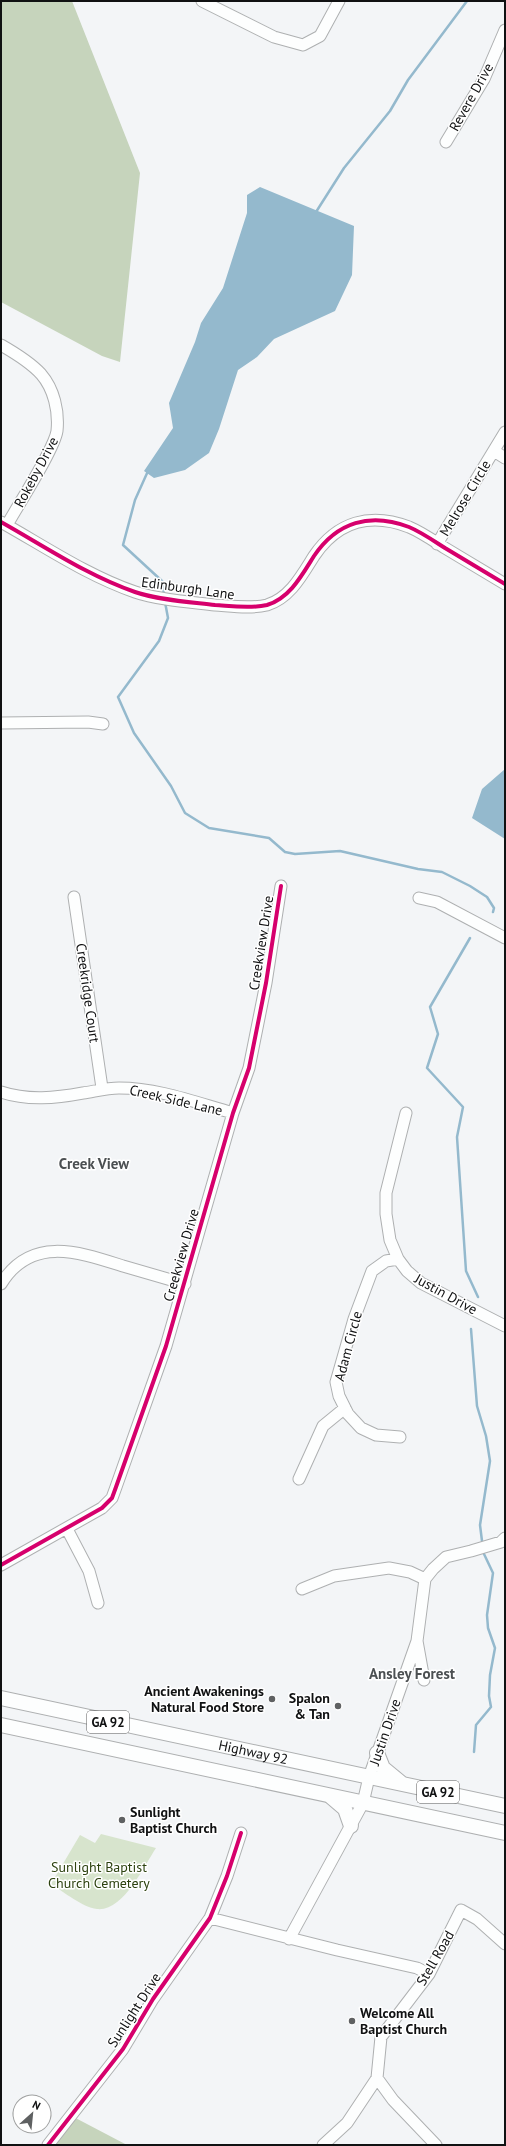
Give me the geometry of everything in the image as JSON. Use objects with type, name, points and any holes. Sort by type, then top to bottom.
[{"type":"main road","name":"Highway 92","points":[[1,1698],[505,1806]]},
{"type":"main road","name":"Highway 92","points":[[1,1725],[505,1833]]},
{"type":"main road","points":[[378,1753],[380,1763],[388,1774],[406,1785]]},
{"type":"main road","points":[[329,1796],[345,1809],[351,1826]]},
{"type":"street","points":[[202,1],[274,37],[295,44],[309,44],[320,36],[339,1]]},
{"type":"street","name":"Revere Drive","points":[[446,142],[484,79],[505,30]]},
{"type":"street","name":"Rokeby Drive","points":[[1,345],[20,356],[40,373],[51,389],[57,409],[57,432],[49,450],[4,523]]},
{"type":"street","name":"Melrose Circle","points":[[437,544],[505,432]]},
{"type":"street","points":[[494,451],[505,458]]},
{"type":"street","name":"Edinburgh Lane","points":[[4,523],[110,582],[136,593],[191,602],[239,607],[266,605],[285,595],[298,581],[331,536],[347,526],[368,520],[388,520],[410,528],[505,584]]},
{"type":"street","points":[[1,723],[88,722],[103,724]]},
{"type":"street","name":"Creekview Drive","points":[[1,1565],[102,1508],[112,1498],[161,1361],[185,1284],[233,1113],[254,1046],[281,886]]},
{"type":"street","name":"Creekridge Court","points":[[74,897],[102,1088]]},
{"type":"street","points":[[420,898],[437,902],[505,938]]},
{"type":"street","name":"Creek Side Lane","points":[[1,1092],[26,1098],[76,1094],[102,1088],[143,1090],[233,1113]]},
{"type":"street","name":"Justin Drive","points":[[406,1113],[386,1193],[386,1214],[390,1240],[398,1259],[407,1271],[421,1283],[505,1326]]},
{"type":"street","points":[[1,1284],[17,1265],[25,1259],[46,1252],[58,1250],[86,1254],[185,1284]]},
{"type":"street","name":"Adam Circle","points":[[398,1259],[386,1262],[372,1271],[354,1319],[336,1382],[339,1396],[345,1408],[361,1428],[376,1435],[400,1437]]},
{"type":"street","points":[[298,1479],[323,1426],[345,1408]]},
{"type":"street","points":[[67,1529],[89,1571],[98,1603]]},
{"type":"street","points":[[302,1589],[334,1576],[389,1568],[410,1572],[425,1580],[433,1569],[446,1557],[501,1542],[505,1538]]},
{"type":"street","name":"Justin Drive","points":[[369,1777],[417,1641],[425,1580]]},
{"type":"street","name":"Justin Drive","points":[[417,1641],[424,1680]]},
{"type":"street","points":[[289,1939],[363,1802],[369,1777]]},
{"type":"street","name":"Sunlight Drive","points":[[48,2145],[123,2049],[153,1999],[210,1918],[227,1876],[240,1833]]},
{"type":"street","name":"Stell Road","points":[[323,2145],[347,2123],[361,2105],[377,2078],[381,2037],[429,1974],[461,1910],[476,1919],[505,1944]]},
{"type":"street","points":[[210,1918],[289,1939],[417,1968],[429,1974]]},
{"type":"street","points":[[377,2078],[393,2100],[436,2145]]},
{"type":"green space","points":[[1,1],[72,1],[140,173],[120,362],[102,356],[1,302]]},
{"type":"green space","name":"Sunlight Baptist Church Cemetery","points":[[101,1834],[156,1848],[139,1876],[124,1896],[107,1908],[97,1909],[91,1908],[79,1902],[51,1884],[80,1835],[95,1843]]},
{"type":"green space","points":[[66,2113],[127,2145],[45,2145]]},
{"type":"water","points":[[260,187],[354,226],[352,275],[335,311],[274,339],[257,357],[238,370],[219,429],[209,453],[185,470],[154,478],[144,471],[173,428],[169,403],[195,342],[201,323],[223,288],[247,213],[247,195]]},
{"type":"water","points":[[505,769],[505,839],[472,818],[482,789]]},
{"type":"waterway","points":[[316,212],[344,168],[390,111],[408,80],[467,1]]},
{"type":"waterway","points":[[148,471],[135,500],[123,545],[162,581],[164,595]]},
{"type":"waterway","points":[[165,602],[168,618],[159,641],[118,697],[134,733],[171,786],[185,813],[209,828],[269,838],[285,852],[295,854],[340,851],[418,869],[442,872],[470,886],[487,897],[494,908],[493,912]]},
{"type":"waterway","points":[[470,938],[430,1007],[438,1034],[427,1068],[463,1107],[457,1137],[466,1271],[478,1297]]},
{"type":"waterway","points":[[471,1329],[477,1406],[486,1436],[490,1461],[480,1525],[482,1541]]},
{"type":"waterway","points":[[474,1752],[476,1725],[491,1707],[489,1696],[490,1675],[495,1648],[488,1628],[487,1615],[493,1573],[484,1554]]},
{"type":"cycle path","points":[[1,522],[100,578],[144,595],[185,602],[248,607],[267,605],[275,602],[295,585],[323,544],[333,535],[356,523],[381,520],[414,529],[505,584]]},
{"type":"cycle path","points":[[1,1565],[102,1508],[112,1498],[166,1346],[233,1113],[249,1068],[266,983],[281,886]]},
{"type":"cycle path","points":[[48,2145],[123,2049],[153,1999],[210,1918],[227,1876],[241,1833]]},
{"type":"place","name":"Ancient Awakenings Natural Food Store","points":[[272,1699]]},
{"type":"place","name":"Spalon & Tan","points":[[338,1706]]},
{"type":"place","name":"Sunlight Baptist Church","points":[[122,1820]]},
{"type":"place","name":"Welcome All Baptist Church","points":[[352,2021]]},
{"type":"district","name":"Creek View","points":[[94,1164]]},
{"type":"district","name":"Ansley Forest","points":[[412,1674]]}]
